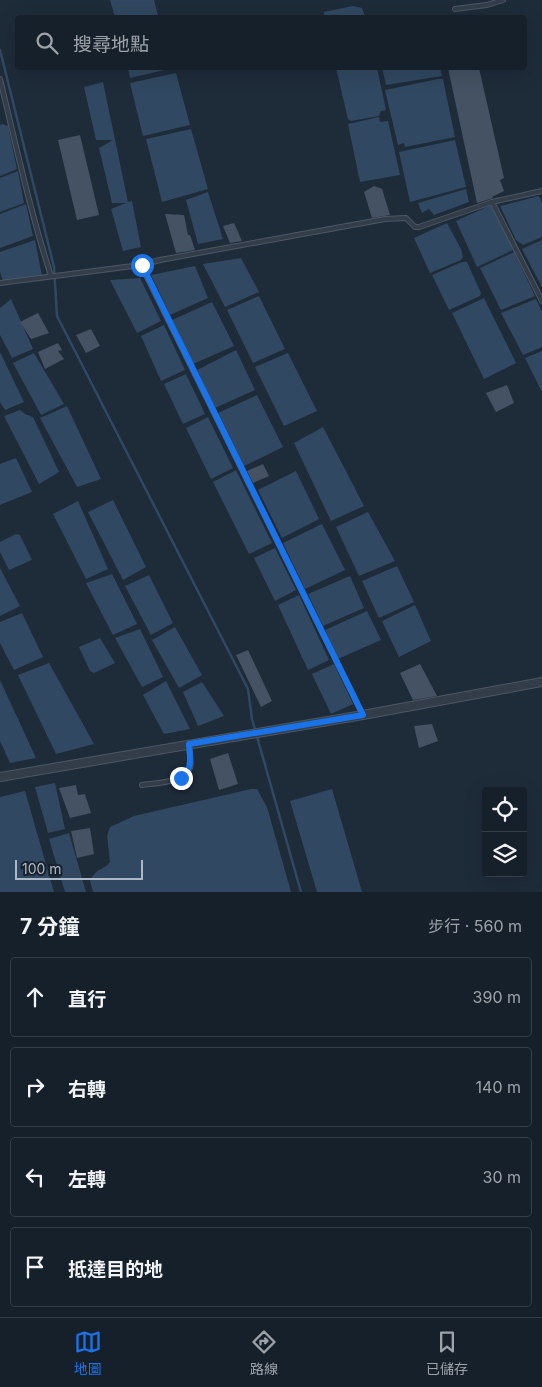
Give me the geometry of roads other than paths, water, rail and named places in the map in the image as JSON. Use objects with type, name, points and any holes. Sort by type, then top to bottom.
[{"type":"street","points":[[0,776],[363,715],[542,682]]},
{"type":"lane","points":[[455,9],[487,5],[503,0]]},
{"type":"lane","points":[[0,79],[31,210],[51,276]]},
{"type":"lane","points":[[0,284],[142,265],[160,260],[385,219],[406,218],[415,228],[492,202],[542,191]]},
{"type":"lane","points":[[492,202],[542,301]]},
{"type":"lane","points":[[142,265],[363,715]]},
{"type":"lane","points":[[142,785],[175,779],[187,774],[190,767],[189,744]]},
{"type":"water","points":[[110,0],[154,0],[158,15],[114,15]]},
{"type":"water","points":[[353,6],[362,8],[364,15],[324,15],[324,12]]},
{"type":"water","points":[[128,70],[164,70],[130,78]]},
{"type":"water","points":[[336,70],[377,70],[386,110],[381,111],[379,116],[351,121],[348,119]]},
{"type":"water","points":[[382,70],[440,70],[442,76],[386,85]]},
{"type":"water","points":[[176,73],[190,125],[143,136],[130,83]]},
{"type":"water","points":[[443,79],[455,137],[405,147],[404,143],[398,145],[385,90]]},
{"type":"water","points":[[103,82],[128,202],[132,201],[141,247],[123,251],[111,209],[126,203],[112,203],[99,148],[113,140],[96,140],[84,87]]},
{"type":"water","points":[[379,117],[380,122],[388,121],[400,175],[360,182],[348,124]]},
{"type":"water","points":[[0,125],[8,126],[17,169],[0,176]]},
{"type":"water","points":[[191,129],[208,189],[162,202],[146,139]]},
{"type":"water","points":[[455,140],[466,187],[410,202],[399,152]]},
{"type":"water","points":[[18,171],[24,203],[0,212],[0,178]]},
{"type":"water","points":[[466,189],[469,202],[434,215],[429,209],[422,213],[418,203]]},
{"type":"water","points":[[208,192],[223,239],[198,244],[186,200]]},
{"type":"water","points":[[539,196],[542,203],[542,237],[523,245],[516,240],[500,206]]},
{"type":"water","points":[[26,204],[33,236],[0,248],[0,214]]},
{"type":"water","points":[[491,205],[513,250],[477,267],[456,221]]},
{"type":"water","points":[[447,223],[461,249],[463,257],[461,260],[430,273],[414,238]]},
{"type":"water","points":[[35,240],[42,276],[4,284],[0,272],[0,252]]},
{"type":"water","points":[[542,240],[542,287],[522,249]]},
{"type":"water","points":[[514,252],[535,296],[501,310],[480,268]]},
{"type":"water","points":[[241,258],[259,292],[225,307],[203,264]]},
{"type":"water","points":[[462,262],[467,262],[481,293],[480,296],[449,310],[432,275]]},
{"type":"water","points":[[195,266],[208,298],[170,315],[151,275]]},
{"type":"water","points":[[140,278],[161,321],[137,333],[110,280]]},
{"type":"water","points":[[259,296],[285,349],[253,363],[227,310]]},
{"type":"water","points":[[484,298],[516,363],[484,379],[452,313]]},
{"type":"water","points":[[11,299],[33,349],[12,358],[0,335],[0,308]]},
{"type":"water","points":[[536,299],[542,312],[542,347],[523,355],[501,313]]},
{"type":"water","points":[[212,302],[234,346],[193,364],[172,320]]},
{"type":"water","points":[[164,325],[185,370],[161,381],[141,336]]},
{"type":"water","points":[[236,350],[255,390],[215,408],[197,370]]},
{"type":"water","points":[[542,351],[542,392],[525,358]]},
{"type":"water","points":[[0,352],[24,402],[5,410],[0,402]]},
{"type":"water","points":[[34,353],[64,404],[41,415],[13,363]]},
{"type":"water","points":[[288,353],[317,411],[284,426],[255,367]]},
{"type":"water","points":[[186,374],[205,414],[183,424],[164,384]]},
{"type":"water","points":[[257,395],[283,447],[244,466],[218,413]]},
{"type":"water","points":[[67,406],[101,479],[77,487],[40,418]]},
{"type":"water","points":[[20,410],[33,417],[59,472],[39,484],[4,416]]},
{"type":"water","points":[[208,417],[233,468],[211,479],[186,428]]},
{"type":"water","points":[[323,427],[364,506],[331,521],[294,443]]},
{"type":"water","points":[[16,458],[32,492],[0,505],[0,464]]},
{"type":"water","points":[[236,470],[272,543],[249,554],[213,482]]},
{"type":"water","points":[[296,471],[319,519],[282,538],[258,490]]},
{"type":"water","points":[[113,500],[146,567],[123,580],[88,512]]},
{"type":"water","points":[[78,501],[108,569],[86,579],[53,514]]},
{"type":"water","points":[[368,512],[395,561],[359,576],[336,527]]},
{"type":"water","points":[[322,524],[345,570],[305,589],[283,543]]},
{"type":"water","points":[[16,534],[20,535],[32,560],[9,570],[0,552],[0,542]]},
{"type":"water","points":[[275,548],[296,590],[275,601],[254,558]]},
{"type":"water","points":[[397,566],[414,602],[379,618],[362,581]]},
{"type":"water","points":[[0,568],[20,606],[0,616]]},
{"type":"water","points":[[112,574],[137,624],[113,635],[86,583]]},
{"type":"water","points":[[149,575],[173,623],[151,635],[125,586]]},
{"type":"water","points":[[350,576],[364,608],[323,626],[308,594]]},
{"type":"water","points":[[299,595],[329,660],[308,670],[278,605]]},
{"type":"water","points":[[415,605],[431,641],[399,657],[382,621]]},
{"type":"water","points":[[367,611],[381,640],[338,659],[325,630]]},
{"type":"water","points":[[22,613],[43,657],[14,670],[0,643],[0,622]]},
{"type":"water","points":[[175,627],[202,675],[179,688],[152,640]]},
{"type":"water","points":[[140,629],[163,677],[142,687],[115,638]]},
{"type":"water","points":[[100,638],[115,663],[94,673],[90,671],[79,647]]},
{"type":"water","points":[[49,663],[94,744],[56,754],[18,675]]},
{"type":"water","points":[[334,664],[353,704],[331,714],[312,674]]},
{"type":"water","points":[[0,680],[36,758],[10,763],[0,741]]},
{"type":"water","points":[[166,681],[190,729],[164,734],[143,695]]},
{"type":"water","points":[[202,682],[224,716],[198,726],[183,692]]},
{"type":"water","points":[[55,783],[65,829],[48,833],[35,787]]},
{"type":"water","points":[[257,789],[267,807],[291,892],[93,892],[90,881],[95,873],[110,862],[107,836],[110,827],[134,816]]},
{"type":"water","points":[[332,789],[362,892],[317,892],[290,801]]},
{"type":"water","points":[[25,791],[54,892],[0,892],[0,797]]},
{"type":"water","points":[[69,833],[86,892],[65,892],[49,839]]},
{"type":"waterway","points":[[0,50],[54,267],[57,316],[248,689],[252,719],[301,892]]}]
